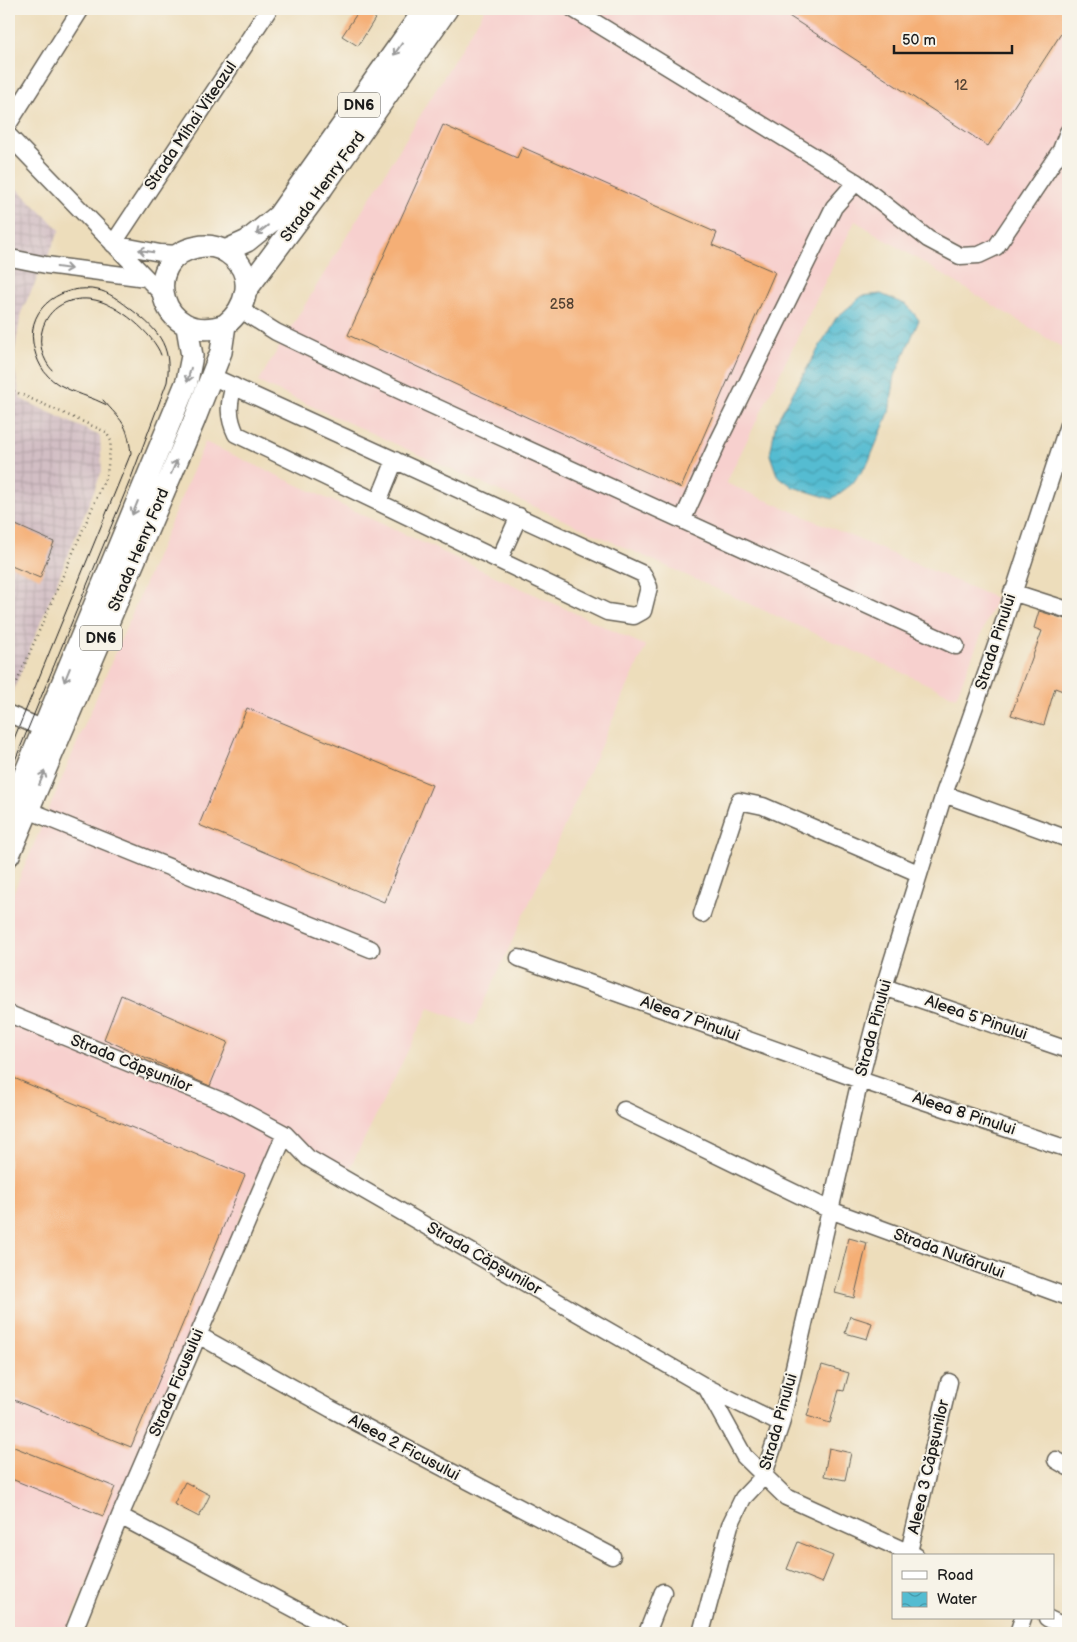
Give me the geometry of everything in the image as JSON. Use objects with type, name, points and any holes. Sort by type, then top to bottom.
[{"type":"main road","name":"Strada Henry Ford","points":[[226,251],[247,241],[278,216],[425,9]]},
{"type":"main road","name":"Strada Henry Ford","points":[[18,811],[212,376],[221,352],[225,325],[240,310],[247,289],[323,187],[417,55],[447,9]]},
{"type":"main road","points":[[225,325],[213,330],[200,330],[188,327],[171,314],[163,295],[165,274],[171,262],[180,254],[202,246],[226,251],[241,267],[247,289]]},
{"type":"main road","name":"Strada Henry Ford","points":[[9,855],[18,811],[44,729],[188,381],[192,356],[188,327]]},
{"type":"street","points":[[9,123],[81,9]]},
{"type":"street","name":"Strada Mihai Viteazul","points":[[113,244],[269,9]]},
{"type":"street","points":[[417,55],[456,9]]},
{"type":"street","points":[[573,9],[856,182],[928,239],[960,256],[979,255],[996,248],[1061,150],[1068,132]]},
{"type":"street","points":[[9,136],[163,295]]},
{"type":"street","points":[[683,519],[718,442],[834,208],[856,182]]},
{"type":"street","points":[[113,244],[160,253],[180,254]]},
{"type":"street","points":[[16,259],[46,265],[146,278]]},
{"type":"street","points":[[240,310],[276,332],[353,369],[956,646]]},
{"type":"street","points":[[212,376],[234,386],[395,460],[519,516],[643,574],[650,588],[644,611],[634,616],[607,612],[236,434],[228,402],[234,386]]},
{"type":"street","name":"Strada Pinului","points":[[701,1633],[730,1525],[743,1498],[763,1477],[781,1424],[860,1080],[884,987],[944,794],[1067,433]]},
{"type":"street","points":[[378,502],[395,460]]},
{"type":"street","points":[[499,560],[519,516]]},
{"type":"street","points":[[1012,592],[1068,610]]},
{"type":"street","points":[[9,714],[44,729]]},
{"type":"street","points":[[944,794],[1068,839]]},
{"type":"street","points":[[702,914],[739,801],[763,806],[918,873]]},
{"type":"street","points":[[18,811],[371,949]]},
{"type":"street","name":"Aleea 7 Pinului","points":[[519,958],[860,1080]]},
{"type":"street","name":"Aleea 5 Pinului","points":[[884,987],[1068,1050]]},
{"type":"street","name":"Strada Căpșunilor","points":[[9,1014],[229,1104],[285,1134],[308,1158],[706,1387],[781,1424]]},
{"type":"street","name":"Aleea 8 Pinului","points":[[860,1080],[1068,1149]]},
{"type":"street","name":"Strada Nufărului","points":[[624,1110],[830,1210],[1068,1297]]},
{"type":"street","name":"Strada Ficusului","points":[[73,1633],[120,1516],[285,1134]]},
{"type":"street","name":"Aleea 2 Ficusului","points":[[198,1335],[331,1409],[612,1556]]},
{"type":"street","name":"Aleea 3 Căpșunilor","points":[[913,1554],[949,1382]]},
{"type":"street","points":[[706,1387],[744,1456],[763,1477],[786,1497],[913,1554]]},
{"type":"street","points":[[120,1516],[340,1633]]},
{"type":"street","points":[[647,1633],[663,1592]]},
{"type":"street","points":[[1018,1633],[1022,1620]]},
{"type":"street","points":[[1051,1620],[1068,1628]]},
{"type":"path","points":[[9,389],[106,432],[111,441],[107,474],[16,682],[9,684]]},
{"type":"shaded area","points":[[485,9],[1068,9],[1068,351],[855,221],[726,483],[996,598],[956,697],[258,382]]},
{"type":"shaded area","points":[[9,181],[60,230],[21,313],[13,363],[21,399],[100,436],[102,471],[9,701]]},
{"type":"shaded area","points":[[205,442],[646,646],[474,1025],[429,1008],[348,1172],[275,1135],[66,1633],[9,1633],[9,903]]},
{"type":"water","points":[[881,294],[907,305],[919,320],[895,376],[889,413],[868,463],[852,484],[832,499],[793,487],[777,475],[770,455],[776,422],[836,318],[862,296]]},
{"type":"building","points":[[360,9],[381,9],[358,46],[342,36]]},
{"type":"building","points":[[778,9],[1068,9],[1068,23],[988,146]]},
{"type":"building","points":[[443,125],[517,158],[522,147],[717,233],[712,245],[775,272],[681,488],[348,335]]},
{"type":"building","points":[[9,522],[54,542],[40,578],[9,565]]},
{"type":"building","points":[[1039,611],[1068,620],[1068,693],[1055,688],[1044,725],[1011,715],[1042,631],[1034,628]]},
{"type":"building","points":[[247,708],[432,785],[384,902],[199,825]]},
{"type":"building","points":[[121,995],[228,1042],[210,1086],[104,1039]]},
{"type":"building","points":[[9,1076],[245,1175],[131,1447],[9,1398]]},
{"type":"building","points":[[849,1238],[867,1243],[854,1298],[835,1293]]},
{"type":"building","points":[[850,1316],[872,1323],[867,1339],[845,1333]]},
{"type":"building","points":[[822,1365],[849,1373],[844,1391],[839,1390],[830,1423],[807,1416]]},
{"type":"building","points":[[9,1445],[115,1487],[103,1516],[9,1478]]},
{"type":"building","points":[[829,1448],[851,1453],[845,1480],[824,1476]]},
{"type":"building","points":[[185,1482],[210,1495],[199,1517],[174,1504]]},
{"type":"building","points":[[798,1542],[833,1556],[822,1583],[787,1569]]},
{"type":"tram line","points":[[9,775],[131,478],[167,382],[168,369],[165,347],[147,322],[110,294],[102,291],[85,289],[61,294],[42,308],[36,318],[33,330],[33,343],[38,361],[44,372],[58,384],[107,405]]},
{"type":"tram line","points":[[52,370],[44,357],[41,346],[41,336],[45,323],[55,309],[77,299],[95,300],[114,307],[143,329],[161,355]]},
{"type":"tram line","points":[[9,751],[131,453],[128,435],[123,423],[103,400]]}]
